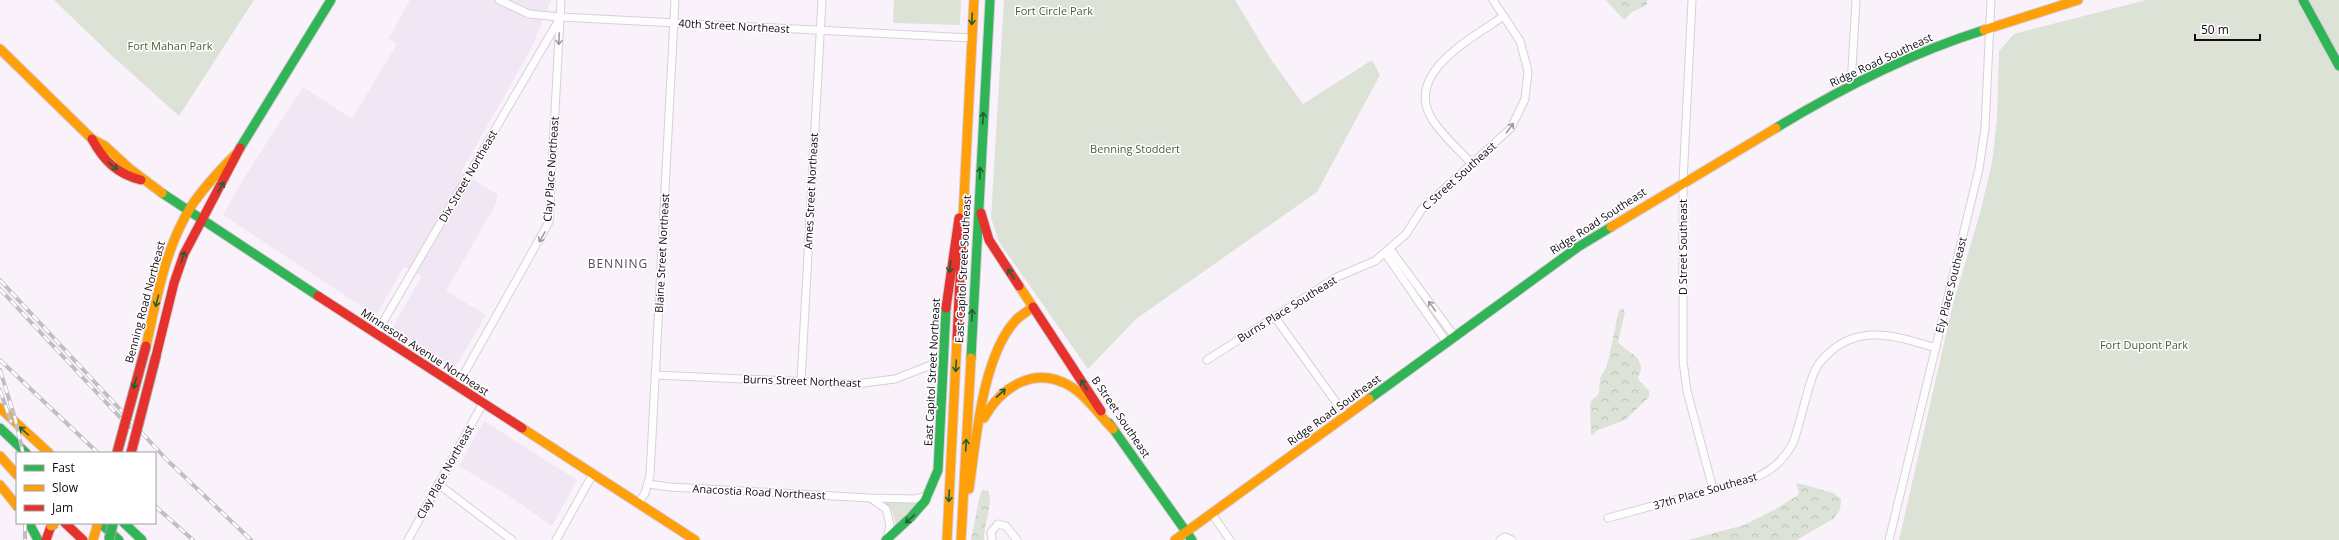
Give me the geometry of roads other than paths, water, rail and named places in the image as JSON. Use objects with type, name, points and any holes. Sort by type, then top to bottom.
[{"type":"main road","name":"Benning Road Northeast","points":[[131,452],[182,258],[201,219],[232,168],[238,152],[331,0]]},
{"type":"main road","name":"East Capitol Street Northeast","points":[[947,540],[974,0]]},
{"type":"main road","name":"East Capitol Street Southeast","points":[[962,540],[990,0]]},
{"type":"main road","name":"Ridge Road Southeast","points":[[1175,540],[1578,247],[1683,182],[1852,86],[1920,54],[1990,27],[2078,0]]},
{"type":"main road","points":[[2303,0],[2339,66]]},
{"type":"main road","name":"Minnesota Avenue Northeast","points":[[0,49],[92,139],[100,155],[114,168],[127,176],[144,180],[188,212],[695,540]]},
{"type":"main road","name":"Benning Road Northeast","points":[[117,452],[169,253],[188,212],[226,164],[238,152]]},
{"type":"main road","name":"East Capitol Street Northeast","points":[[887,540],[922,508],[930,496],[938,470],[950,266],[965,187]]},
{"type":"main road","name":"B Street Southeast","points":[[979,189],[982,216],[989,240],[1113,429],[1192,540]]},
{"type":"main road","points":[[962,540],[987,381],[995,356],[1014,323],[1033,307]]},
{"type":"main road","points":[[978,440],[986,415],[998,397],[1016,383],[1035,378],[1054,380],[1070,387],[1113,429]]},
{"type":"main road","points":[[0,408],[48,452]]},
{"type":"main road","points":[[0,428],[25,452]]},
{"type":"main road","points":[[0,456],[16,474]]},
{"type":"main road","points":[[0,485],[16,505]]},
{"type":"main road","points":[[30,524],[38,540]]},
{"type":"main road","points":[[46,540],[53,524]]},
{"type":"main road","points":[[66,524],[83,540]]},
{"type":"main road","points":[[93,540],[104,524]]},
{"type":"main road","points":[[104,524],[110,540]]},
{"type":"main road","points":[[104,524],[119,540]]},
{"type":"main road","points":[[125,524],[142,540]]},
{"type":"street","name":"40th Street Northeast","points":[[499,0],[529,14],[560,17],[971,38]]},
{"type":"street","name":"Clay Place Northeast","points":[[457,386],[549,222],[561,0]]},
{"type":"street","name":"Blaine Street Northeast","points":[[638,504],[648,484],[675,0]]},
{"type":"street","name":"Ames Street Northeast","points":[[802,382],[822,0]]},
{"type":"street","name":"C Street Southeast","points":[[1387,251],[1406,234],[1419,212],[1511,128],[1518,117],[1526,94],[1528,71],[1524,51],[1493,0]]},
{"type":"street","name":"D Street Southeast","points":[[1692,0],[1683,182],[1684,373],[1713,490]]},
{"type":"street","points":[[1852,86],[1856,0]]},
{"type":"street","name":"Ely Place Southeast","points":[[1889,540],[1982,156],[1991,0]]},
{"type":"street","points":[[1472,164],[1432,119],[1427,106],[1427,89],[1430,75],[1439,64],[1504,16]]},
{"type":"street","name":"Dix Street Northeast","points":[[376,334],[560,17]]},
{"type":"street","points":[[1387,251],[1455,337]]},
{"type":"street","points":[[1387,251],[1447,343]]},
{"type":"street","name":"Burns Place Southeast","points":[[1207,360],[1274,316],[1337,278],[1375,261],[1387,251]]},
{"type":"street","points":[[1274,316],[1346,416]]},
{"type":"street","name":"37th Place Southeast","points":[[1608,518],[1758,477],[1774,467],[1783,459],[1795,437],[1813,374],[1825,357],[1840,344],[1859,336],[1876,334],[1936,348]]},
{"type":"street","name":"Burns Street Northeast","points":[[655,374],[856,384],[895,379],[944,360]]},
{"type":"street","name":"Clay Place Northeast","points":[[408,540],[483,403]]},
{"type":"street","points":[[556,540],[593,474]]},
{"type":"street","points":[[438,484],[512,540]]},
{"type":"street","name":"Anacostia Road Northeast","points":[[648,484],[670,487],[870,498],[914,499],[930,496]]},
{"type":"street","points":[[870,498],[886,509],[890,526],[887,540]]},
{"type":"street","points":[[1212,514],[1230,540]]},
{"type":"street","points":[[992,540],[991,532],[998,524],[1006,526],[1017,540]]},
{"type":"street","points":[[1500,540],[1505,536],[1512,540]]},
{"type":"railway","points":[[0,280],[168,461],[251,540]]},
{"type":"railway","points":[[0,289],[129,427]]},
{"type":"railway","points":[[0,360],[97,452]]},
{"type":"railway","points":[[0,370],[15,418],[23,452]]},
{"type":"railway","points":[[0,390],[11,422]]},
{"type":"railway","points":[[156,507],[193,540]]},
{"type":"railway","points":[[25,524],[25,540]]},
{"type":"district","name":"BENNING","points":[[618,264]]},
{"type":"park label","name":"Fort Circle Park","points":[[1054,11]]},
{"type":"park label","name":"Fort Mahan Park","points":[[170,46]]},
{"type":"park label","name":"Benning Stoddert","points":[[1135,149]]},
{"type":"park label","name":"Fort Dupont Park","points":[[2144,345]]}]
